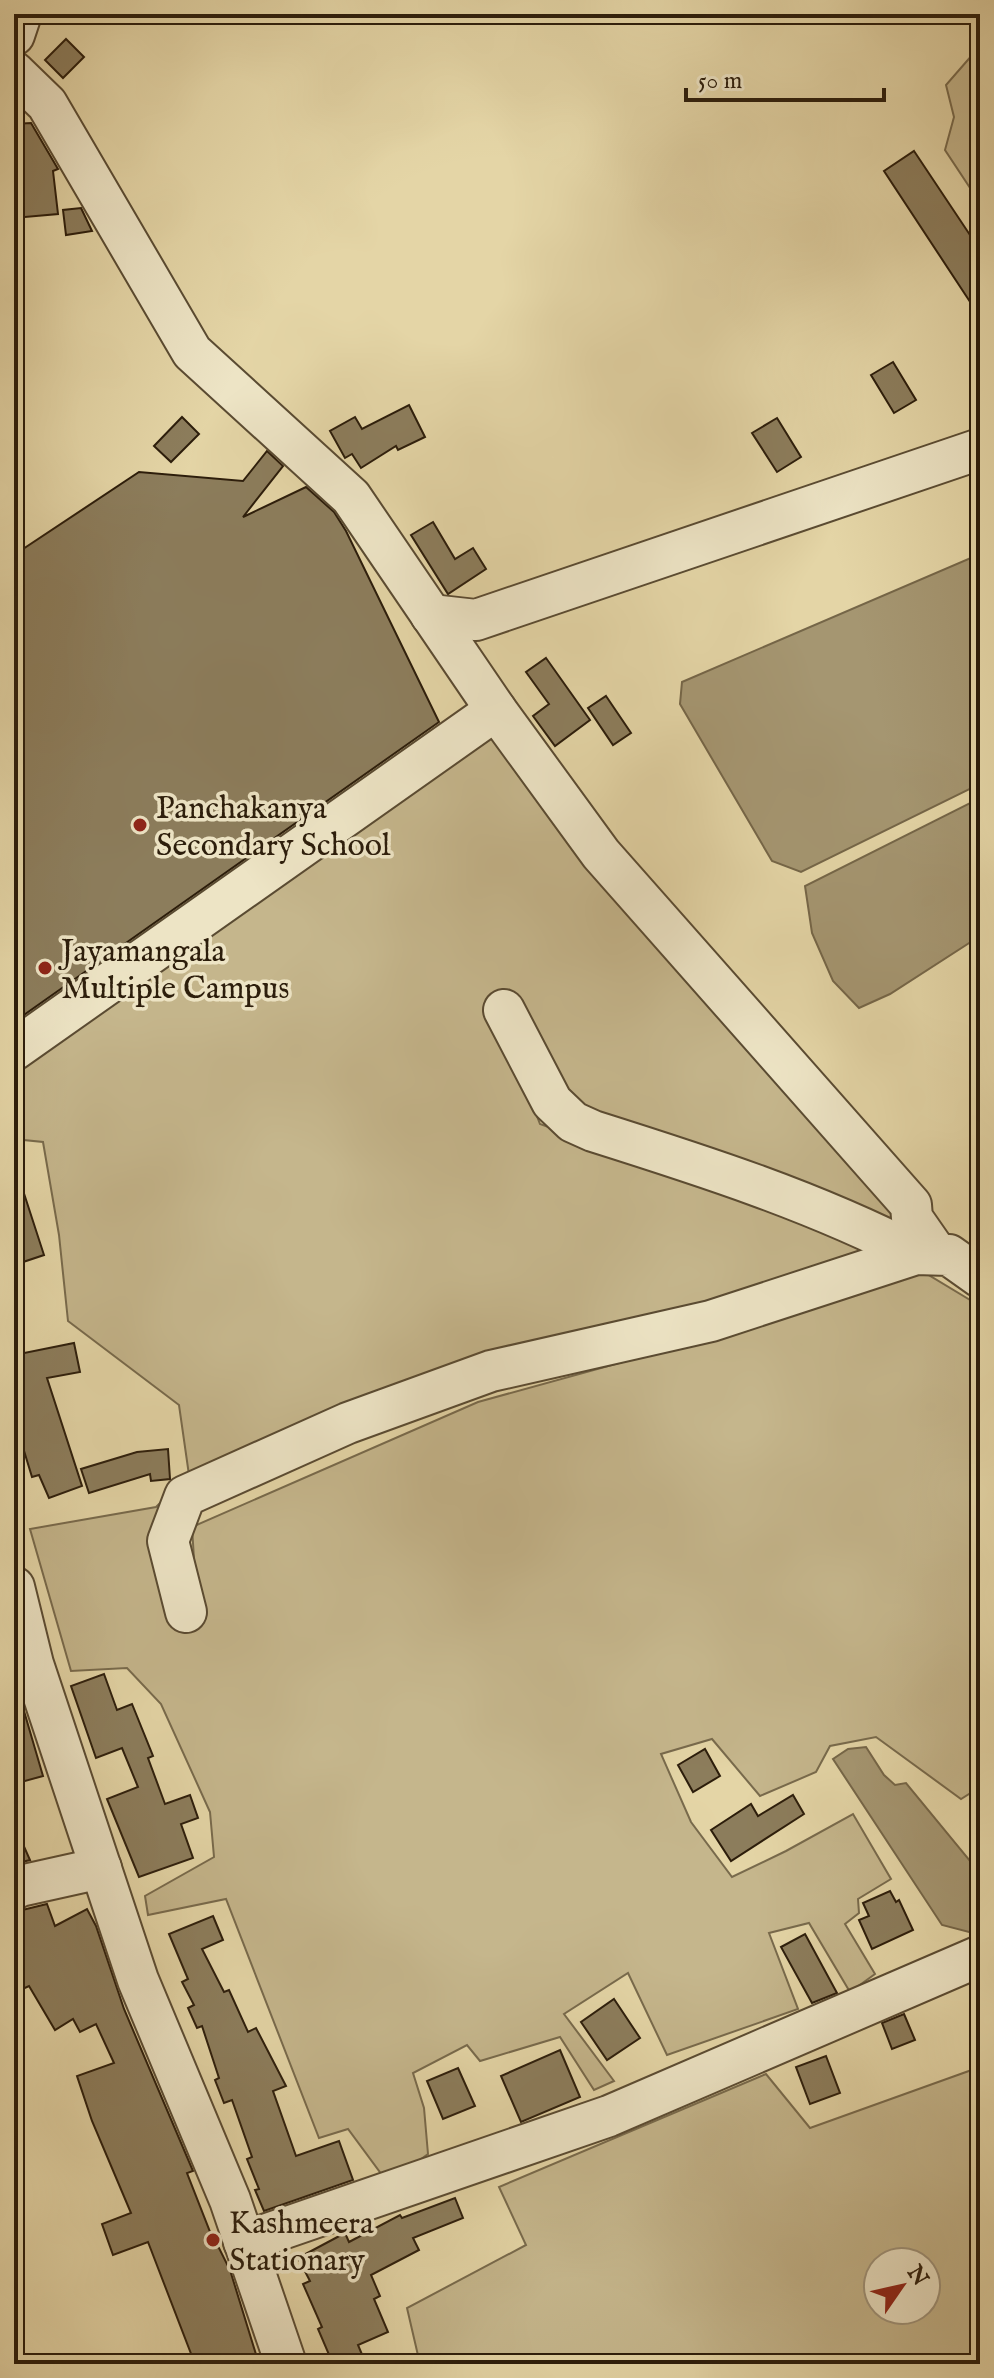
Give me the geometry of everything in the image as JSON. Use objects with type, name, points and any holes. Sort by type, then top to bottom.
[{"type":"street","points":[[14,35],[21,14]]},
{"type":"street","points":[[14,72],[47,104],[192,352],[351,497],[496,710],[601,854],[911,1205],[912,1218],[927,1254]]},
{"type":"street","points":[[431,615],[476,620],[980,449]]},
{"type":"street","points":[[14,1050],[496,710]]},
{"type":"street","points":[[504,1010],[552,1102],[573,1122],[731,1174],[927,1254]]},
{"type":"street","points":[[186,1612],[168,1541],[185,1496],[348,1423],[491,1371],[711,1321],[927,1254],[949,1255],[980,1277]]},
{"type":"street","points":[[14,1587],[24,1666],[101,1868],[138,1980],[230,2200],[286,2364]]},
{"type":"street","points":[[14,1889],[101,1868]]},
{"type":"street","points":[[244,2242],[609,2116],[980,1956]]},
{"type":"shaded area","points":[[980,46],[980,203],[945,150],[954,117],[946,85]]},
{"type":"shaded area","points":[[980,554],[980,784],[801,872],[772,861],[680,704],[682,682]]},
{"type":"shaded area","points":[[495,726],[918,1243],[572,1108],[492,1000],[540,1124],[893,1252],[357,1411],[152,1540],[198,1624],[192,1527],[478,1402],[695,1342],[917,1268],[980,1306],[980,1787],[961,1799],[876,1737],[830,1746],[816,1772],[760,1796],[712,1739],[661,1754],[691,1822],[732,1877],[853,1814],[891,1879],[858,1899],[859,1913],[845,1924],[875,1974],[850,1992],[809,1923],[769,1933],[798,2009],[667,2055],[628,1973],[564,2014],[614,2081],[594,2090],[560,2037],[480,2061],[467,2045],[413,2073],[424,2108],[428,2154],[388,2183],[348,2129],[319,2138],[226,1899],[148,1915],[145,1896],[214,1857],[210,1812],[161,1704],[127,1668],[71,1671],[30,1529],[156,1507],[189,1475],[179,1405],[68,1321],[59,1235],[43,1142],[14,1139],[14,1073],[481,740]]},
{"type":"shaded area","points":[[980,798],[980,936],[890,994],[859,1008],[833,981],[812,933],[805,886]]},
{"type":"shaded area","points":[[866,1747],[884,1775],[895,1785],[906,1783],[980,1873],[980,1928],[969,1932],[942,1925],[833,1759],[848,1749]]},
{"type":"shaded area","points":[[980,2067],[980,2364],[420,2364],[407,2308],[526,2245],[499,2187],[766,2074],[810,2128]]},
{"type":"building","points":[[66,39],[84,57],[63,78],[45,60]]},
{"type":"building","points":[[31,123],[58,169],[53,171],[58,214],[14,218],[14,124]]},
{"type":"building","points":[[914,151],[980,250],[980,317],[884,171]]},
{"type":"building","points":[[81,208],[92,231],[66,235],[63,210]]},
{"type":"building","points":[[893,362],[916,400],[894,413],[871,375]]},
{"type":"building","points":[[409,405],[425,437],[398,450],[396,446],[361,468],[352,454],[345,458],[330,431],[355,417],[362,429]]},
{"type":"building","points":[[182,417],[199,434],[171,462],[154,446]]},
{"type":"building","points":[[777,418],[801,457],[777,472],[752,433]]},
{"type":"building","points":[[267,451],[283,466],[243,517],[306,487],[334,512],[439,722],[14,1022],[14,555],[139,472],[243,481]]},
{"type":"building","points":[[433,522],[455,559],[473,548],[486,569],[448,594],[411,535]]},
{"type":"building","points":[[546,658],[590,720],[555,746],[533,716],[549,704],[526,672]]},
{"type":"building","points":[[606,696],[631,733],[613,745],[588,708]]},
{"type":"building","points":[[18,1175],[44,1255],[14,1265],[14,1176]]},
{"type":"building","points":[[74,1343],[80,1372],[47,1378],[82,1486],[49,1498],[39,1475],[32,1477],[14,1418],[14,1355]]},
{"type":"building","points":[[168,1449],[170,1479],[151,1481],[150,1474],[89,1493],[81,1469],[137,1452]]},
{"type":"building","points":[[104,1674],[117,1710],[132,1704],[153,1756],[148,1758],[165,1804],[190,1795],[198,1818],[181,1824],[193,1858],[139,1877],[107,1799],[138,1787],[122,1748],[96,1758],[71,1686]]},
{"type":"building","points":[[14,1694],[19,1694],[43,1776],[14,1784]]},
{"type":"building","points":[[705,1749],[720,1776],[693,1792],[678,1765]]},
{"type":"building","points":[[793,1795],[804,1814],[731,1861],[711,1830],[751,1804],[758,1816]]},
{"type":"building","points":[[14,1824],[30,1860],[14,1864]]},
{"type":"building","points":[[890,1891],[896,1902],[899,1900],[913,1930],[872,1949],[859,1920],[869,1916],[863,1903]]},
{"type":"building","points":[[47,1904],[55,1926],[87,1909],[96,1926],[124,2009],[193,2171],[187,2173],[216,2247],[230,2270],[259,2364],[195,2364],[148,2242],[113,2255],[102,2224],[131,2213],[92,2121],[77,2076],[114,2063],[96,2024],[80,2032],[73,2019],[55,2030],[29,1986],[14,1993],[14,1912]]},
{"type":"building","points":[[213,1916],[223,1940],[202,1949],[224,1992],[229,1990],[248,2032],[256,2028],[286,2086],[273,2091],[296,2156],[339,2141],[353,2180],[264,2211],[247,2159],[252,2157],[232,2100],[224,2103],[215,2080],[219,2078],[202,2026],[197,2028],[188,2008],[194,2005],[182,1982],[188,1979],[169,1934]]},
{"type":"building","points":[[805,1934],[837,1993],[812,2003],[781,1947]]},
{"type":"building","points":[[614,1999],[640,2038],[607,2060],[581,2022]]},
{"type":"building","points":[[904,2014],[915,2040],[892,2049],[882,2023]]},
{"type":"building","points":[[560,2050],[580,2097],[521,2122],[501,2076]]},
{"type":"building","points":[[826,2056],[840,2093],[810,2104],[796,2067]]},
{"type":"building","points":[[458,2068],[475,2106],[443,2119],[427,2081]]},
{"type":"building","points":[[455,2198],[463,2218],[413,2238],[419,2250],[371,2275],[380,2296],[374,2299],[388,2332],[358,2345],[366,2364],[333,2364],[318,2329],[322,2327],[303,2284],[310,2281],[298,2258],[345,2233],[349,2242],[400,2215],[402,2218]]},
{"type":"place","name":"Panchakanya Secondary School","points":[[140,825]]},
{"type":"place","name":"Jayamangala Multiple Campus","points":[[45,968]]},
{"type":"place","name":"Kashmeera Stationary","points":[[213,2240]]}]
